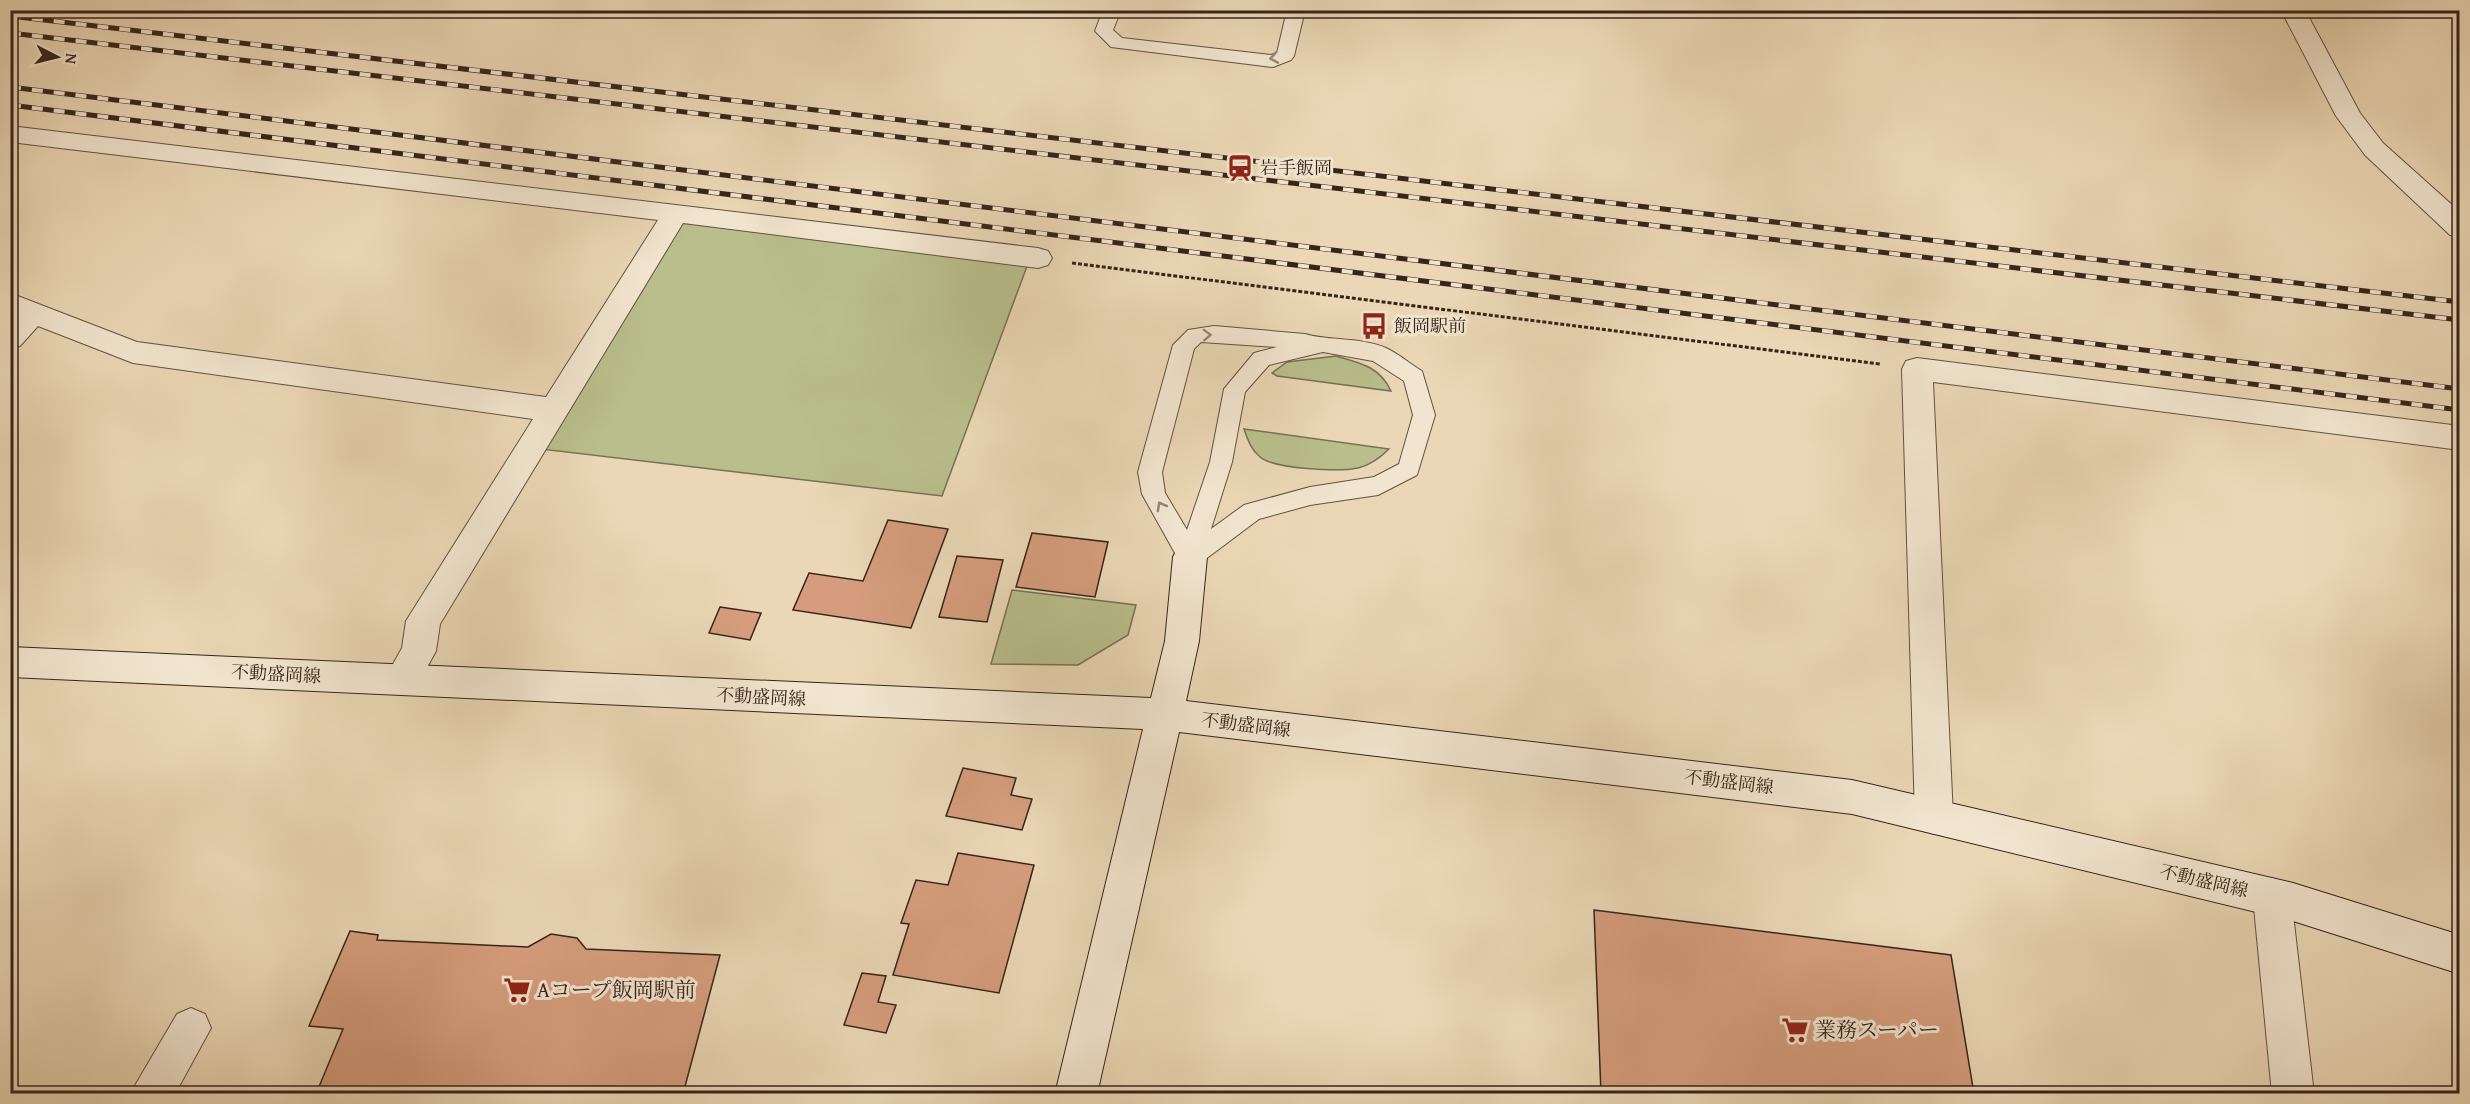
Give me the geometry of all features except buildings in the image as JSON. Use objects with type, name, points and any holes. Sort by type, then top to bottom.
[{"type":"street","points":[[2293,10],[2349,116],[2374,149],[2460,228]]},
{"type":"street","points":[[10,134],[1038,258]]},
{"type":"street","points":[[402,680],[419,651],[423,621],[676,213]]},
{"type":"street","points":[[10,338],[22,308],[133,352],[554,410]]},
{"type":"street","points":[[1934,817],[1917,369],[2460,438]]},
{"type":"street","points":[[1077,1094],[1163,714],[1182,641],[1190,557]]},
{"type":"street","name":"不動盛岡線","points":[[10,662],[1163,714],[1852,797],[2272,897],[2460,955]]},
{"type":"street","points":[[2272,897],[2293,1094]]},
{"type":"street","points":[[151,1094],[192,1028]]},
{"type":"lane","points":[[1112,10],[1104,31],[1117,43],[1273,61],[1285,56],[1296,10]]},
{"type":"lane","points":[[1214,334],[1323,344],[1379,354],[1414,377],[1424,415],[1410,469],[1378,486],[1310,496],[1252,512],[1190,557],[1154,494],[1150,472],[1184,345],[1196,335],[1214,334]]},
{"type":"lane","points":[[1190,557],[1221,462],[1235,389],[1262,359],[1323,344]]},
{"type":"path","points":[[1038,258],[1917,369]]},
{"type":"green space","points":[[676,213],[1030,258],[942,496],[532,448]]},
{"type":"green space","points":[[1336,356],[1369,367],[1381,376],[1391,391],[1277,376],[1272,373],[1287,362]]},
{"type":"green space","points":[[1244,429],[1389,449],[1375,461],[1358,468],[1292,467],[1260,457],[1248,441]]},
{"type":"green space","points":[[1012,590],[1136,605],[1128,635],[1078,665],[991,664]]},
{"type":"railway","points":[[10,16],[2460,302]]},
{"type":"railway","points":[[10,33],[2460,320]]},
{"type":"railway","points":[[10,87],[2460,389]]},
{"type":"railway","points":[[10,105],[2460,410]]},
{"type":"place","name":"岩手飯岡","points":[[1240,168]]},
{"type":"place","name":"飯岡駅前","points":[[1374,326]]},
{"type":"place","name":"Aコープ飯岡駅前","points":[[517,990]]},
{"type":"place","name":"業務スーパー","points":[[1795,1030]]}]
